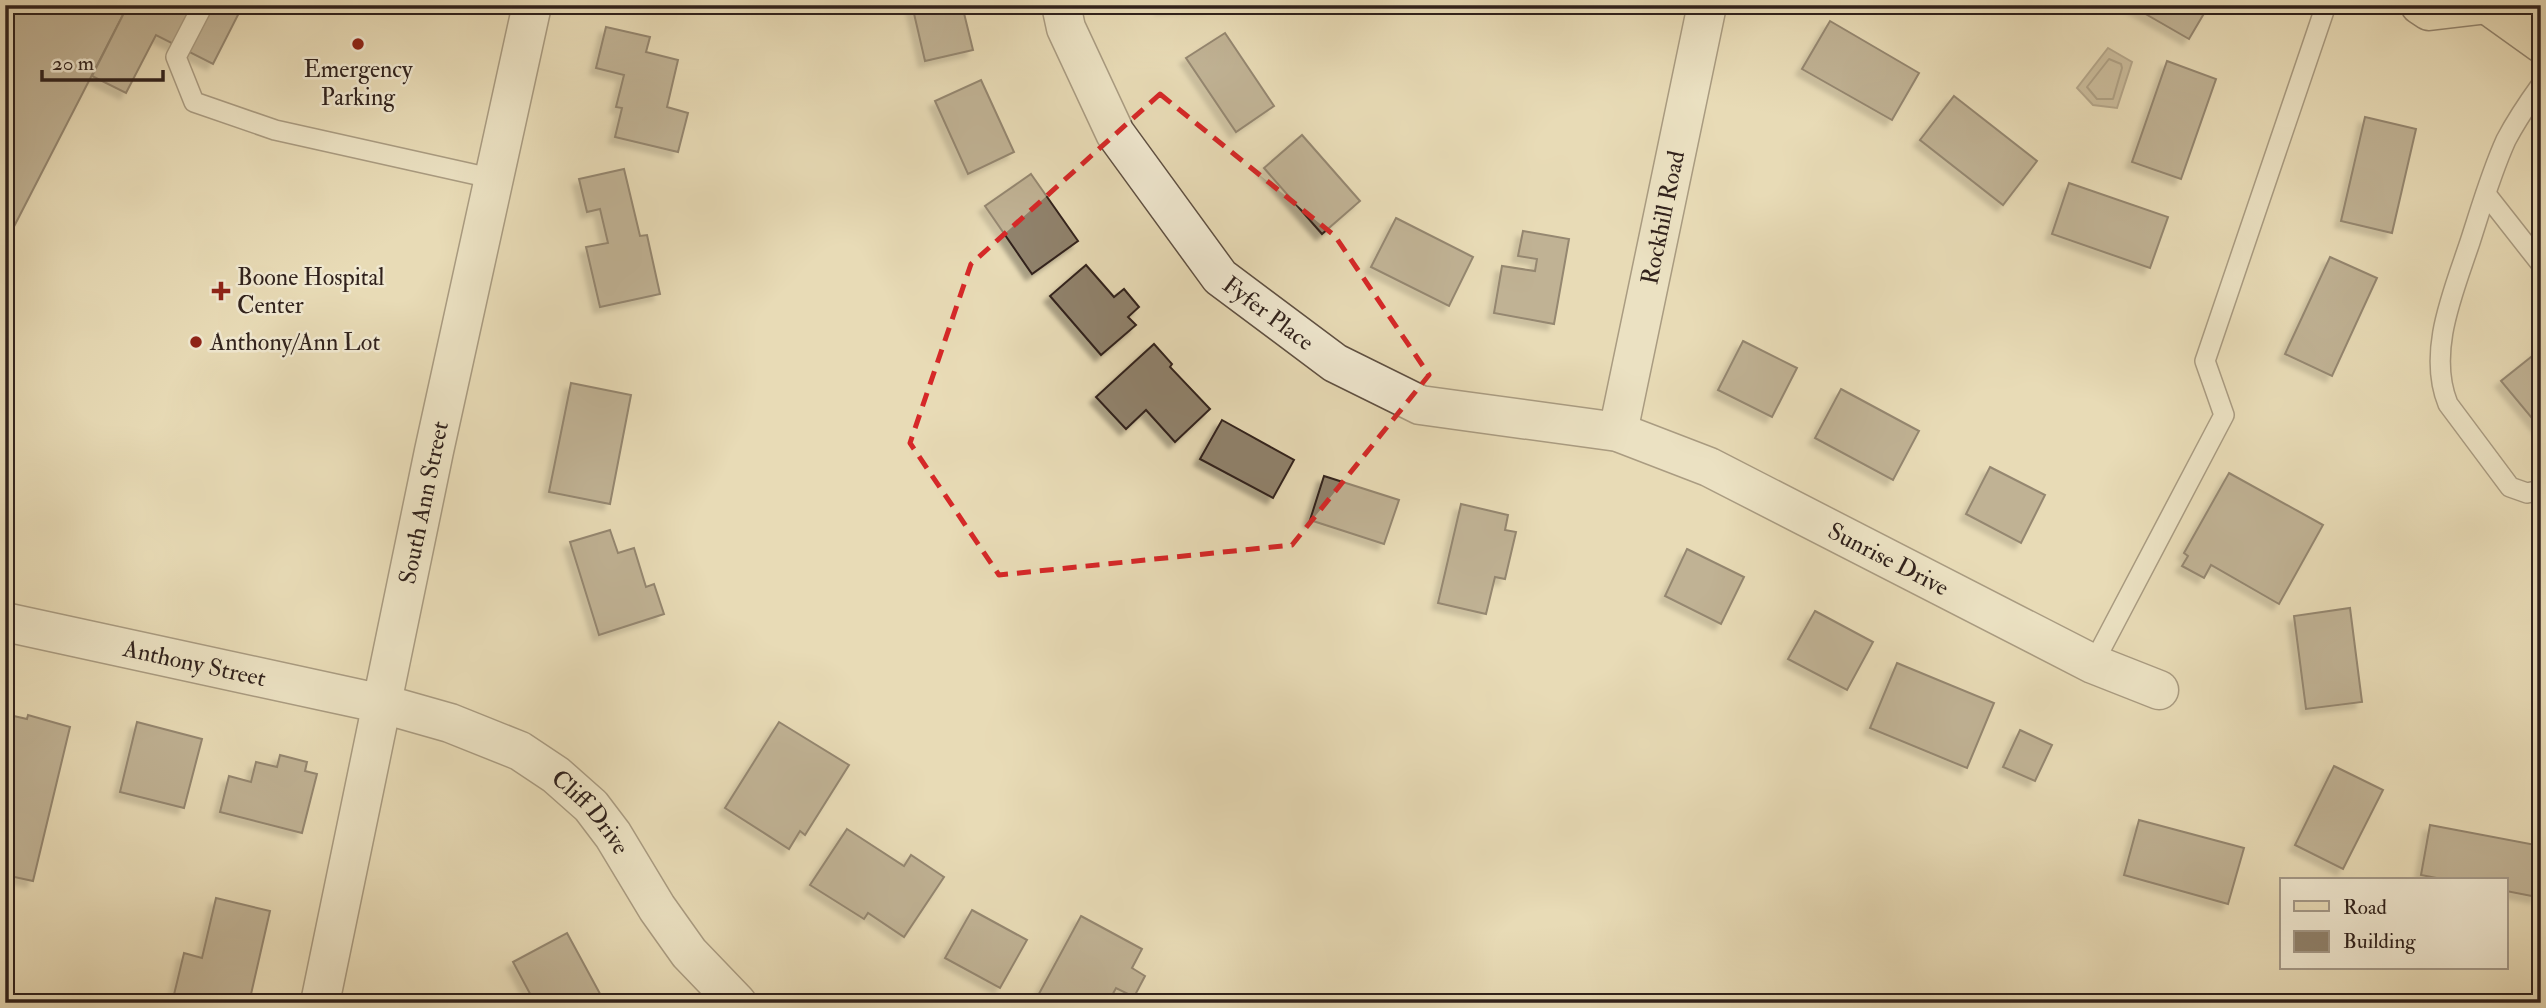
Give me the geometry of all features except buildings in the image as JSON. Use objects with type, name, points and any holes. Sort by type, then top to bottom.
[{"type":"main road","points":[[2420,5],[2429,11],[2480,5]]},
{"type":"main road","points":[[2488,5],[2541,43]]},
{"type":"street","name":"South Ann Street","points":[[320,1003],[434,451],[532,5]]},
{"type":"street","name":"Fyfer Place","points":[[1061,5],[1066,27],[1115,134],[1220,277],[1335,363],[1420,405],[1618,432]]},
{"type":"street","name":"Rockhill Road","points":[[1618,432],[1707,5]]},
{"type":"street","points":[[2538,5],[2541,12]]},
{"type":"street","name":"Sunrise Drive","points":[[1618,432],[1709,467],[2093,664],[2159,690]]},
{"type":"street","name":"Anthony Street","points":[[5,622],[383,704]]},
{"type":"street","name":"Cliff Drive","points":[[383,704],[450,723],[520,751],[556,775],[591,806],[613,835],[657,908],[690,953],[737,1003]]},
{"type":"lane","points":[[203,5],[176,57],[194,102],[275,130],[495,179]]},
{"type":"lane","points":[[2093,664],[2224,415],[2205,361],[2326,5]]},
{"type":"lane","points":[[2541,85],[2506,140],[2486,194],[2446,316],[2440,364],[2441,380],[2448,404],[2510,488],[2518,492],[2541,491]]},
{"type":"lane","points":[[2486,194],[2541,264]]},
{"type":"highlighted area","points":[[1160,94],[1335,236],[1429,375],[1292,545],[999,575],[910,443],[971,264]]},
{"type":"water","points":[[2108,48],[2132,62],[2117,108],[2093,105],[2077,88]]},
{"type":"place","name":"Emergency Parking","points":[[358,44]]},
{"type":"place","name":"Boone Hospital Center","points":[[221,291]]},
{"type":"place","name":"Anthony/Ann Lot","points":[[196,342]]}]
